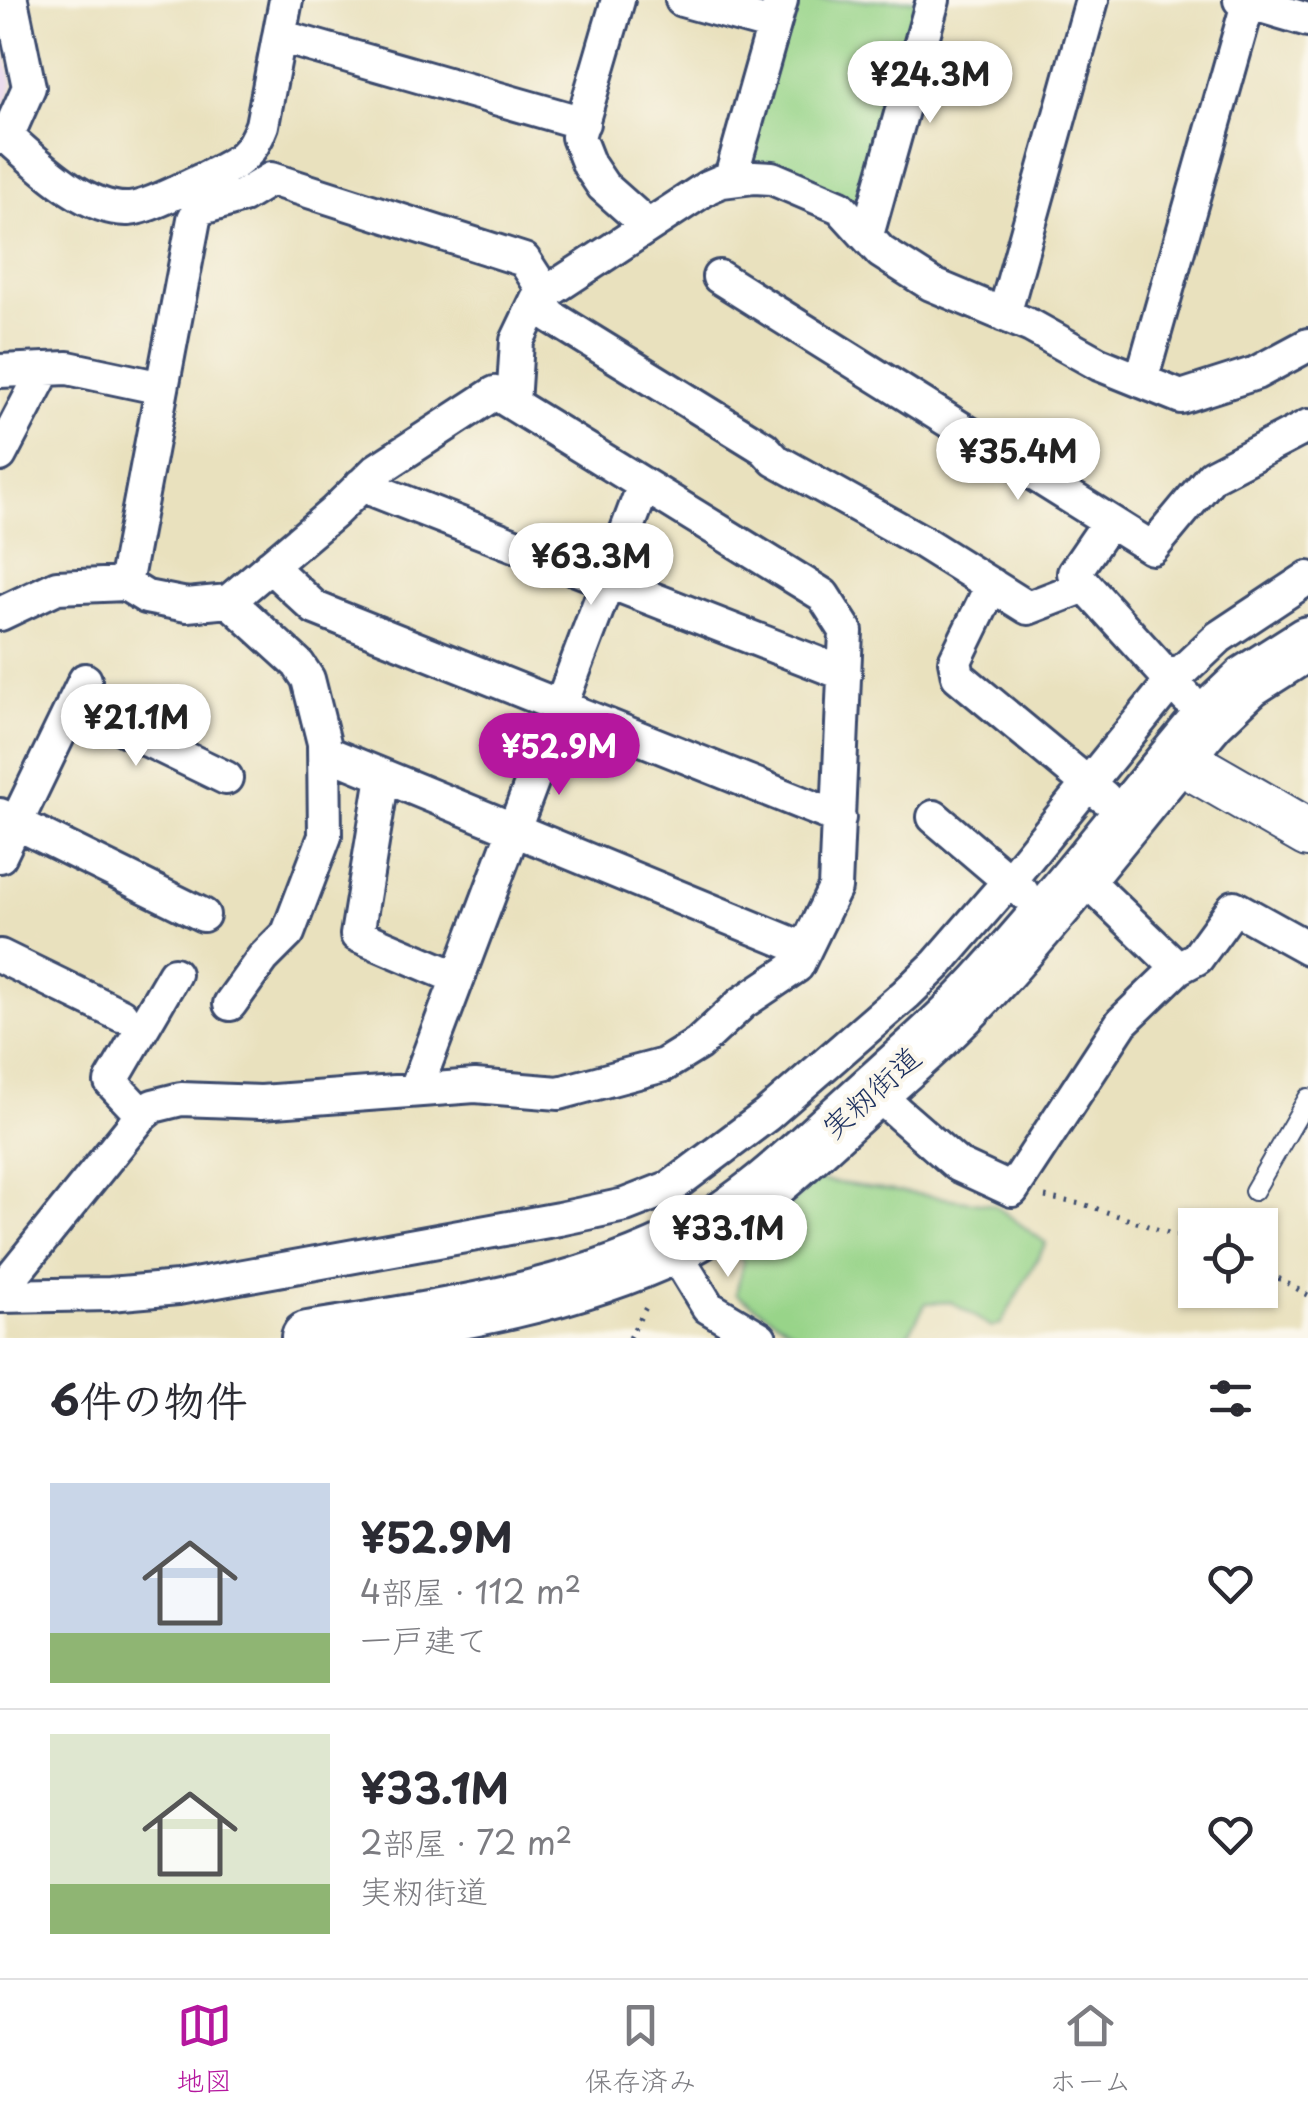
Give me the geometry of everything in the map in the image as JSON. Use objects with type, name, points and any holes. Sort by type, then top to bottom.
[{"type":"main road","name":"実籾街道","points":[[308,1338],[578,1284],[672,1248],[715,1225],[769,1184],[984,987],[1045,889],[1108,800],[1176,758],[1208,718],[1248,680],[1308,643]]},
{"type":"street","points":[[11,0],[29,86],[13,123],[2,136],[63,186],[112,206],[130,209],[249,174],[524,260],[552,316],[764,448],[774,460],[922,541],[1028,608],[1085,586]]},
{"type":"street","points":[[125,584],[194,218],[199,209],[243,196],[262,125],[286,0]]},
{"type":"street","points":[[618,0],[578,137],[603,186],[648,226]]},
{"type":"street","points":[[682,0],[777,13],[730,180]]},
{"type":"street","points":[[867,235],[933,0]]},
{"type":"street","points":[[1004,316],[1092,0]]},
{"type":"street","points":[[1141,381],[1246,1],[1308,20]]},
{"type":"street","points":[[279,36],[583,123]]},
{"type":"street","points":[[513,404],[517,341],[542,296],[708,187],[730,180],[772,178],[840,207],[881,252],[930,284],[1031,326],[1099,364],[1182,397],[1256,373],[1308,345]]},
{"type":"street","points":[[719,277],[1152,548],[1212,476],[1308,426]]},
{"type":"street","points":[[0,372],[68,368],[162,388]]},
{"type":"street","points":[[0,455],[45,370]]},
{"type":"street","points":[[0,614],[56,586],[125,584],[146,596],[187,605],[229,601],[377,470],[494,393],[823,595],[846,630],[836,888],[797,966],[742,1002],[698,1044],[664,1065],[559,1093],[475,1086],[261,1102],[168,1101],[152,1106],[0,1294]]},
{"type":"street","points":[[360,485],[845,674]]},
{"type":"street","points":[[416,1089],[644,485]]},
{"type":"street","points":[[1110,522],[1074,573],[1208,718]]},
{"type":"street","points":[[270,566],[315,608],[839,818]]},
{"type":"street","points":[[0,1294],[110,1294],[178,1288],[559,1219],[654,1196],[689,1176],[766,1115],[937,964],[1045,889],[1108,800],[1171,682],[1219,637],[1308,578]]},
{"type":"street","points":[[992,585],[956,661],[958,676],[1108,800]]},
{"type":"street","points":[[229,601],[298,664],[308,679],[324,752],[325,836],[288,934],[263,958],[230,1004]]},
{"type":"street","points":[[0,856],[8,819],[79,692],[226,778]]},
{"type":"street","points":[[324,752],[805,949]]},
{"type":"street","points":[[1176,758],[1308,833]]},
{"type":"street","points":[[383,776],[357,934],[458,978]]},
{"type":"street","points":[[934,818],[1178,968]]},
{"type":"street","points":[[8,819],[203,914]]},
{"type":"street","points":[[873,1091],[958,1165],[1012,1190],[1122,1022],[1178,968],[1197,958],[1234,907],[1308,948]]},
{"type":"street","points":[[0,956],[121,1015]]},
{"type":"street","points":[[142,1116],[110,1082],[174,974]]},
{"type":"street","points":[[672,1248],[708,1307],[760,1338]]},
{"type":"lane","points":[[1254,1191],[1308,1098]]},
{"type":"path","points":[[1012,1190],[1086,1205],[1178,1236]]},
{"type":"path","points":[[1278,1278],[1308,1295]]},
{"type":"shaded area","points":[[0,29],[13,85],[0,118]]},
{"type":"green space","points":[[793,0],[921,0],[863,212],[744,167]]},
{"type":"green space","points":[[817,1180],[994,1205],[1046,1243],[1001,1324],[991,1327],[951,1302],[926,1303],[906,1338],[804,1338],[736,1294],[743,1262],[738,1253]]}]
